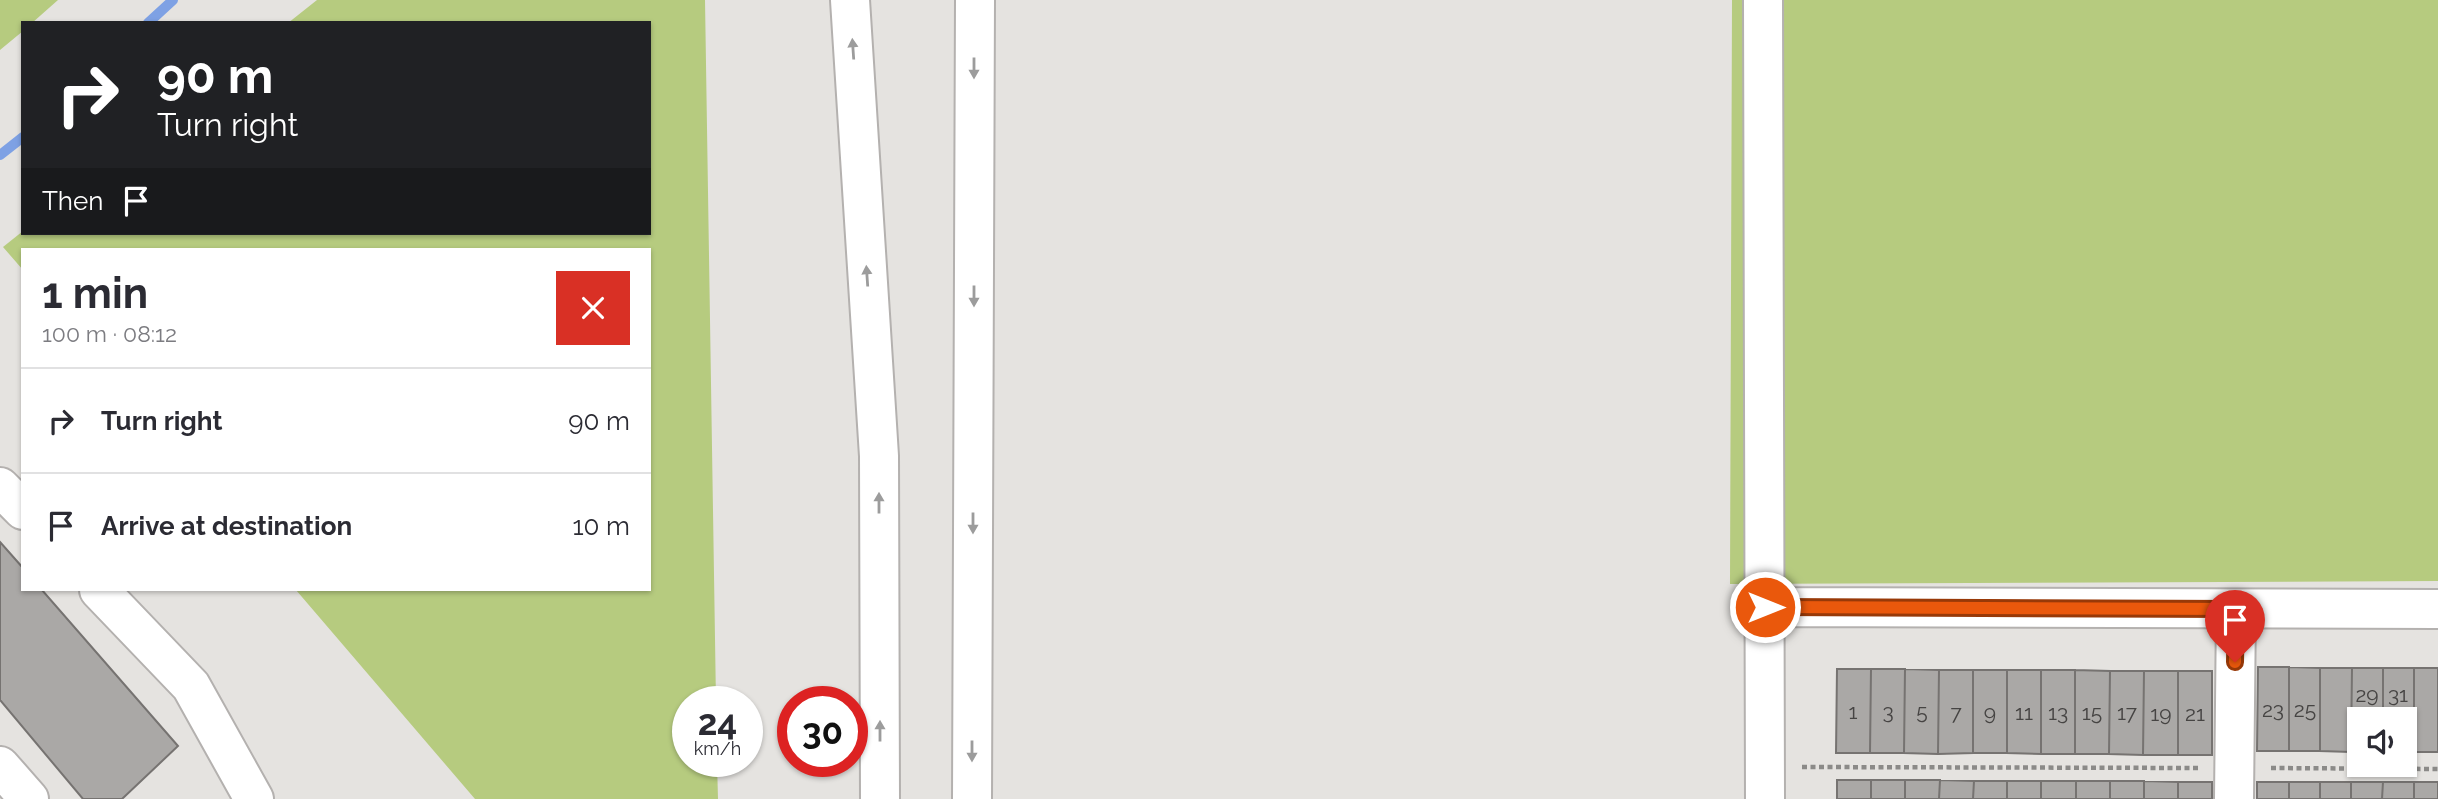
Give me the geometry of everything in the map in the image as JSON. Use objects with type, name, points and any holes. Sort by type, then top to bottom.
[{"type":"main road","points":[[850,0],[879,456],[880,799]]},
{"type":"main road","points":[[972,799],[975,0]]},
{"type":"main road","points":[[1763,0],[1765,783]]},
{"type":"main road","points":[[0,486],[21,508]]},
{"type":"main road","points":[[100,591],[191,686],[254,799]]},
{"type":"main road","points":[[1765,591],[2236,609],[2438,610]]},
{"type":"main road","points":[[2234,784],[2236,609]]},
{"type":"main road","points":[[0,766],[29,799]]},
{"type":"path","points":[[1765,783],[2234,784],[2438,769]]},
{"type":"green space","points":[[0,0],[58,0],[34,21],[21,21],[21,33],[0,50]]},
{"type":"green space","points":[[317,0],[705,0],[716,686],[672,686],[672,777],[717,777],[718,799],[475,799],[297,591],[651,591],[651,248],[21,248],[21,268],[3,247],[21,233],[21,235],[651,235],[651,21],[291,21]]},
{"type":"green space","points":[[1732,0],[2438,0],[2438,581],[1730,584]]},
{"type":"building","points":[[0,542],[21,566],[21,591],[43,591],[178,746],[122,799],[83,799],[0,700]]},
{"type":"building","points":[[2258,667],[2289,667],[2289,751],[2257,751]]},
{"type":"building","points":[[2289,667],[2320,668],[2320,751],[2289,751]]},
{"type":"building","points":[[2320,668],[2352,668],[2352,707],[2347,707],[2347,752],[2320,751]]},
{"type":"building","points":[[2352,668],[2383,668],[2383,707],[2352,707]]},
{"type":"building","points":[[2383,668],[2414,668],[2414,707],[2383,707]]},
{"type":"building","points":[[2414,668],[2438,668],[2438,752],[2417,752],[2417,707],[2414,707]]},
{"type":"building","points":[[1837,669],[1871,669],[1870,753],[1836,753]]},
{"type":"building","points":[[1871,669],[1905,669],[1904,753],[1870,753]]},
{"type":"building","points":[[1905,669],[1939,670],[1938,754],[1904,753]]},
{"type":"building","points":[[1939,670],[1973,670],[1973,753],[1938,754]]},
{"type":"building","points":[[1973,670],[2007,670],[2007,753],[1973,753]]},
{"type":"building","points":[[2007,670],[2041,670],[2041,754],[2007,753]]},
{"type":"building","points":[[2041,670],[2075,670],[2075,754],[2041,754]]},
{"type":"building","points":[[2075,670],[2110,671],[2109,754],[2075,754]]},
{"type":"building","points":[[2110,671],[2144,671],[2143,755],[2109,754]]},
{"type":"building","points":[[2144,671],[2178,671],[2178,755],[2143,755]]},
{"type":"building","points":[[2178,671],[2212,671],[2212,755],[2178,755]]},
{"type":"building","points":[[1837,780],[1871,780],[1871,799],[1837,799]]},
{"type":"building","points":[[1871,780],[1905,780],[1905,799],[1871,799]]},
{"type":"building","points":[[1905,780],[1940,780],[1939,799],[1905,799]]},
{"type":"building","points":[[1940,780],[1974,781],[1973,799],[1939,799]]},
{"type":"building","points":[[1974,781],[2007,781],[2007,799],[1973,799]]},
{"type":"building","points":[[2007,781],[2041,781],[2041,799],[2007,799]]},
{"type":"building","points":[[2041,781],[2076,781],[2076,799],[2041,799]]},
{"type":"building","points":[[2076,781],[2110,781],[2110,799],[2076,799]]},
{"type":"building","points":[[2110,781],[2144,781],[2144,799],[2110,799]]},
{"type":"building","points":[[2144,781],[2178,782],[2178,799],[2144,799]]},
{"type":"building","points":[[2178,782],[2212,782],[2212,799],[2178,799]]},
{"type":"building","points":[[2257,782],[2289,782],[2289,799],[2257,799]]},
{"type":"building","points":[[2289,782],[2320,782],[2320,799],[2289,799]]},
{"type":"building","points":[[2320,782],[2351,782],[2351,799],[2320,799]]},
{"type":"building","points":[[2351,782],[2383,782],[2382,799],[2351,799]]},
{"type":"building","points":[[2383,782],[2414,782],[2414,799],[2382,799]]},
{"type":"building","points":[[2414,782],[2438,782],[2438,799],[2414,799]]},
{"type":"waterway","points":[[150,21],[173,0]]},
{"type":"waterway","points":[[0,155],[21,139]]},
{"type":"route","points":[[1765,607],[2236,609],[2235,662]]}]
